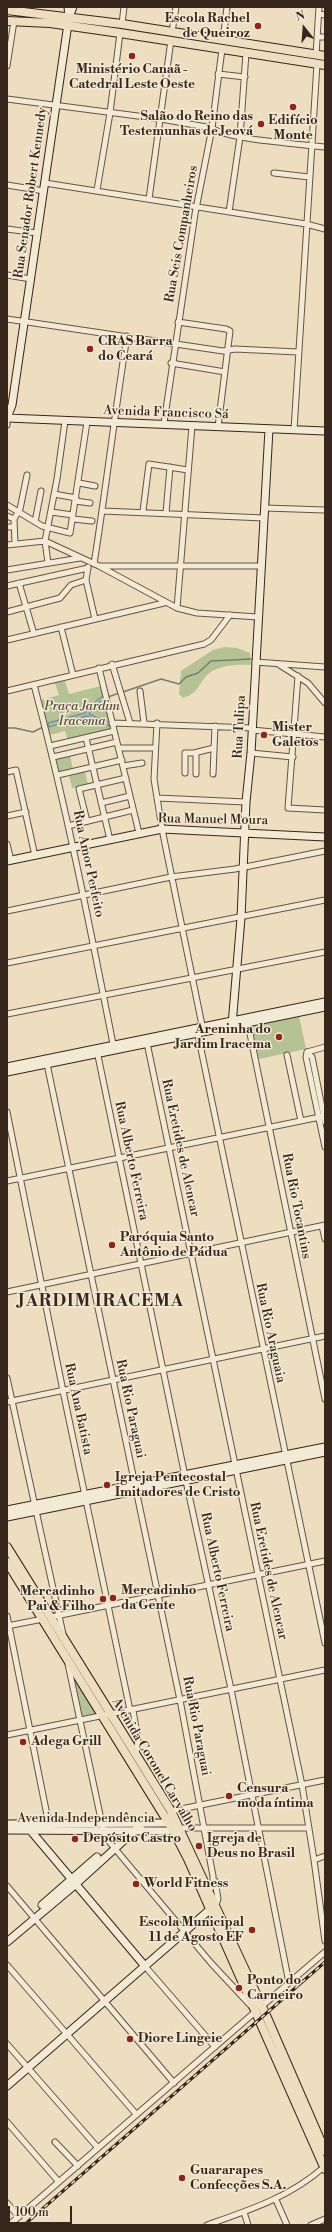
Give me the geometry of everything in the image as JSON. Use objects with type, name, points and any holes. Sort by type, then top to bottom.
[{"type":"main road","points":[[12,9],[69,17],[121,28],[222,45],[325,56]]},
{"type":"main road","points":[[10,21],[68,26],[121,28]]},
{"type":"main road","points":[[222,45],[246,54],[321,65]]},
{"type":"main road","name":"Avenida Coronel Carvalho","points":[[7,1547],[66,1655],[136,1754],[171,1811],[174,1827],[262,2006],[325,2151]]},
{"type":"main road","name":"Avenida Coronel Carvalho","points":[[7,1562],[65,1641],[174,1827],[209,1890],[213,1907],[254,2010],[325,2167]]},
{"type":"street","name":"Rua Senador Robert Kennedy","points":[[7,425],[7,418],[12,405],[44,191],[68,26],[68,7]]},
{"type":"street","name":"Rua Senador Robert Kennedy","points":[[69,17],[73,7]]},
{"type":"street","points":[[97,190],[110,112],[124,7]]},
{"type":"street","points":[[149,199],[176,7]]},
{"type":"street","name":"Rua Seis Companheiros","points":[[164,424],[171,363],[177,344],[178,322],[195,214],[198,207],[212,128],[227,7]]},
{"type":"street","points":[[316,55],[320,7]]},
{"type":"street","points":[[319,14],[325,15]]},
{"type":"street","points":[[7,65],[10,21]]},
{"type":"street","points":[[317,37],[325,37]]},
{"type":"street","points":[[229,212],[240,136],[246,54]]},
{"type":"street","points":[[294,430],[311,145],[321,65]]},
{"type":"street","points":[[218,74],[245,77]]},
{"type":"street","points":[[7,99],[161,119],[212,128],[217,132],[240,136],[325,147]]},
{"type":"street","points":[[274,173],[309,177]]},
{"type":"street","points":[[45,182],[306,224],[325,229]]},
{"type":"street","points":[[7,185],[44,191]]},
{"type":"street","points":[[7,230],[37,233]]},
{"type":"street","points":[[7,275],[31,279]]},
{"type":"street","points":[[7,319],[228,350],[298,352]]},
{"type":"street","points":[[178,322],[229,330],[230,334],[218,427]]},
{"type":"street","points":[[95,619],[86,580],[92,565],[103,511],[127,336]]},
{"type":"street","points":[[171,363],[225,372]]},
{"type":"street","name":"Avenida Francisco Sá","points":[[7,418],[114,424],[164,424],[325,431]]},
{"type":"street","points":[[48,563],[45,541],[65,421]]},
{"type":"street","points":[[7,505],[42,526],[48,526],[70,532],[87,422]]},
{"type":"street","points":[[177,608],[182,566],[184,513],[192,426]]},
{"type":"street","name":"Rua Tulipa","points":[[232,1023],[241,918],[246,802],[253,729],[255,662],[269,429]]},
{"type":"street","points":[[143,511],[149,464],[188,470]]},
{"type":"street","points":[[166,512],[170,467]]},
{"type":"street","points":[[15,544],[13,527],[14,519],[18,512],[27,475]]},
{"type":"street","points":[[78,483],[95,486]]},
{"type":"street","points":[[35,522],[41,491]]},
{"type":"street","points":[[54,494],[90,503]]},
{"type":"street","points":[[264,508],[325,510]]},
{"type":"street","points":[[103,511],[143,511],[264,518]]},
{"type":"street","points":[[51,512],[92,521]]},
{"type":"street","points":[[7,516],[14,519]]},
{"type":"street","points":[[7,527],[13,527]]},
{"type":"street","points":[[7,545],[45,541],[56,544],[92,565],[164,603],[177,608],[197,613],[258,617]]},
{"type":"street","points":[[7,570],[80,558]]},
{"type":"street","points":[[7,586],[92,565],[261,566]]},
{"type":"street","points":[[7,612],[60,598],[71,585],[86,580]]},
{"type":"street","points":[[19,583],[28,607],[34,634]]},
{"type":"street","points":[[7,640],[164,603]]},
{"type":"street","points":[[7,691],[112,664],[208,643],[230,616]]},
{"type":"street","points":[[61,627],[73,675]]},
{"type":"street","points":[[255,662],[325,667]]},
{"type":"street","points":[[275,663],[308,683],[325,702]]},
{"type":"street","points":[[112,664],[130,723]]},
{"type":"street","points":[[99,668],[139,833]]},
{"type":"street","points":[[298,676],[288,808],[325,810]]},
{"type":"street","name":"Rua Amor Perfeito","points":[[34,685],[58,775],[72,848],[105,995],[114,1047]]},
{"type":"street","points":[[140,691],[144,723]]},
{"type":"street","points":[[112,724],[157,723],[215,726],[325,737]]},
{"type":"street","name":"Rua Rio Araguaia","points":[[157,723],[154,748],[154,780],[171,878],[193,977],[200,1030],[218,1138],[325,1643]]},
{"type":"street","points":[[213,774],[215,726]]},
{"type":"street","points":[[50,746],[114,731]]},
{"type":"street","points":[[86,738],[110,840]]},
{"type":"street","points":[[53,756],[117,742]]},
{"type":"street","points":[[118,748],[154,748]]},
{"type":"street","points":[[185,773],[185,753],[196,753],[214,748]]},
{"type":"street","points":[[196,753],[196,774]]},
{"type":"street","points":[[251,753],[293,757]]},
{"type":"street","points":[[58,775],[93,767],[122,763],[142,763]]},
{"type":"street","points":[[7,772],[16,770],[35,856]]},
{"type":"street","points":[[87,821],[79,789],[126,778]]},
{"type":"street","points":[[101,803],[130,796]]},
{"type":"street","points":[[158,798],[246,802]]},
{"type":"street","points":[[68,826],[133,810]]},
{"type":"street","points":[[7,816],[26,812]]},
{"type":"street","name":"Rua Manuel Moura","points":[[9,861],[162,829],[325,837]]},
{"type":"street","points":[[7,844],[9,861]]},
{"type":"street","points":[[7,910],[171,878],[242,867],[325,851]]},
{"type":"street","points":[[7,963],[241,918],[325,900]]},
{"type":"street","points":[[7,1014],[325,952]]},
{"type":"street","points":[[248,1020],[325,1002]]},
{"type":"street","points":[[7,1067],[232,1023],[325,1007]]},
{"type":"street","name":"Rua Rio Tocantins","points":[[248,1020],[290,1233],[325,1399]]},
{"type":"street","points":[[114,1047],[147,1043],[200,1030]]},
{"type":"street","name":"Rua Eretides de Alencar","points":[[147,1043],[302,1785],[325,1941]]},
{"type":"street","points":[[325,1047],[307,1052],[312,1057],[323,1116],[325,1147]]},
{"type":"street","points":[[7,1072],[47,1064],[97,1050]]},
{"type":"street","name":"Rua Alberto Ferreira","points":[[97,1050],[185,1478],[231,1689],[289,1983]]},
{"type":"street","points":[[287,1055],[301,1121]]},
{"type":"street","name":"Rua Rio Paraguai","points":[[47,1064],[180,1700],[218,1899],[213,1907]]},
{"type":"street","name":"Rua Ana Batista","points":[[7,1112],[85,1497],[138,1741],[136,1754]]},
{"type":"street","points":[[7,1181],[169,1149],[323,1116]]},
{"type":"street","points":[[323,1116],[325,1122]]},
{"type":"street","points":[[7,1292],[324,1226],[325,1239]]},
{"type":"street","points":[[9,1401],[325,1336]]},
{"type":"street","points":[[7,1378],[9,1401],[65,1641]]},
{"type":"street","points":[[285,1458],[325,1447]]},
{"type":"street","points":[[7,1517],[35,1508],[85,1497],[285,1458],[325,1452]]},
{"type":"street","points":[[7,1510],[35,1508]]},
{"type":"street","points":[[8,1626],[325,1561]]},
{"type":"street","points":[[7,1616],[49,1827]]},
{"type":"street","points":[[8,2225],[216,2047],[254,2010],[228,1983],[112,1846],[102,1827],[66,1655]]},
{"type":"street","points":[[7,1735],[80,1722],[325,1670]]},
{"type":"street","points":[[171,1811],[325,1780]]},
{"type":"street","name":"Avenida Independência","points":[[7,1824],[25,1824],[49,1827],[204,1827],[259,1830],[309,1828]]},
{"type":"street","points":[[25,1824],[144,1965],[216,2047]]},
{"type":"street","name":"Avenida Independência","points":[[7,1830],[30,1830],[49,1827]]},
{"type":"street","points":[[7,1935],[33,1916],[74,1882],[134,1827]]},
{"type":"street","name":"Avenida Independência","points":[[134,1827],[174,1827]]},
{"type":"street","points":[[314,1860],[325,1856]]},
{"type":"street","name":"Rua Rio Paraguai","points":[[209,1890],[213,1886],[213,1876]]},
{"type":"street","points":[[7,1886],[174,2083]]},
{"type":"street","points":[[7,2086],[67,2035],[144,1965],[213,1907]]},
{"type":"street","points":[[7,1942],[33,1916]]},
{"type":"street","points":[[262,2006],[325,1952]]},
{"type":"street","points":[[7,1965],[136,2114]]},
{"type":"street","points":[[7,2044],[98,2148]]},
{"type":"street","points":[[7,2122],[60,2182]]},
{"type":"street","points":[[55,2142],[78,2166]]},
{"type":"street","points":[[208,2225],[276,2200],[306,2182],[325,2167]]},
{"type":"street","points":[[276,2200],[287,2225]]},
{"type":"street","points":[[7,2203],[18,2217]]},
{"type":"street","points":[[244,2212],[248,2225]]},
{"type":"street","points":[[311,2225],[325,2219]]},
{"type":"green space","points":[[224,647],[237,648],[250,653],[251,665],[234,665],[216,669],[207,675],[192,694],[183,698],[179,694],[181,671],[213,650]]},
{"type":"green space","name":"Praça Jardim Iracema","points":[[65,681],[69,694],[101,686],[112,731],[68,741],[65,731],[50,735],[41,700],[59,695],[55,683]]},
{"type":"green space","points":[[70,755],[73,769],[59,772],[56,758]]},
{"type":"green space","points":[[85,771],[88,785],[72,788],[69,775]]},
{"type":"green space","name":"Areninha do Jardim Iracema","points":[[299,1016],[306,1049],[259,1059],[252,1026]]},
{"type":"green space","points":[[74,1677],[98,1714],[82,1716]]},
{"type":"water","points":[[104,696],[105,699],[99,702],[89,714],[111,724],[111,727],[87,716],[49,727],[48,723],[85,713],[97,700]]},
{"type":"waterway","points":[[123,692],[161,679],[179,684],[186,677],[198,673],[211,661],[251,659]]},
{"type":"waterway","points":[[108,697],[119,693]]},
{"type":"waterway","points":[[7,728],[15,728],[33,732],[43,727]]},
{"type":"railway","points":[[24,2225],[325,1962]]},
{"type":"place","name":"Escola Rachel de Queiroz","points":[[258,26]]},
{"type":"place","name":"Ministério Canaã - Catedral Leste Oeste","points":[[132,56]]},
{"type":"place","name":"Edifício Monte","points":[[293,107]]},
{"type":"place","name":"Salão do Reino das Testemunhas de Jeová","points":[[261,124]]},
{"type":"place","name":"CRAS Barra do Ceará","points":[[90,349]]},
{"type":"place","name":"Mister Galetos","points":[[264,735]]},
{"type":"place","name":"Areninha do Jardim Iracema","points":[[279,1037]]},
{"type":"place","name":"Paróquia Santo Antônio de Pádua","points":[[112,1245]]},
{"type":"place","name":"Igreja Pentecostal Imitadores de Cristo","points":[[107,1485]]},
{"type":"place","name":"Mercadinho da Gente","points":[[113,1598]]},
{"type":"place","name":"Mercadinho Pai & Filho","points":[[103,1599]]},
{"type":"place","name":"Adega Grill","points":[[23,1742]]},
{"type":"place","name":"Censura moda íntima","points":[[229,1796]]},
{"type":"place","name":"Depósito Castro","points":[[75,1839]]},
{"type":"place","name":"Igreja de Deus no Brasil","points":[[199,1846]]},
{"type":"place","name":"World Fitness","points":[[136,1884]]},
{"type":"place","name":"Escola Municipal 11 de Agosto EF","points":[[252,1930]]},
{"type":"place","name":"Ponto do Carneiro","points":[[239,1988]]},
{"type":"place","name":"Diore Lingeie","points":[[130,2039]]},
{"type":"place","name":"Guararapes Confecções S.A.","points":[[182,2178]]},
{"type":"district","name":"JARDIM IRACEMA","points":[[101,1302]]}]
